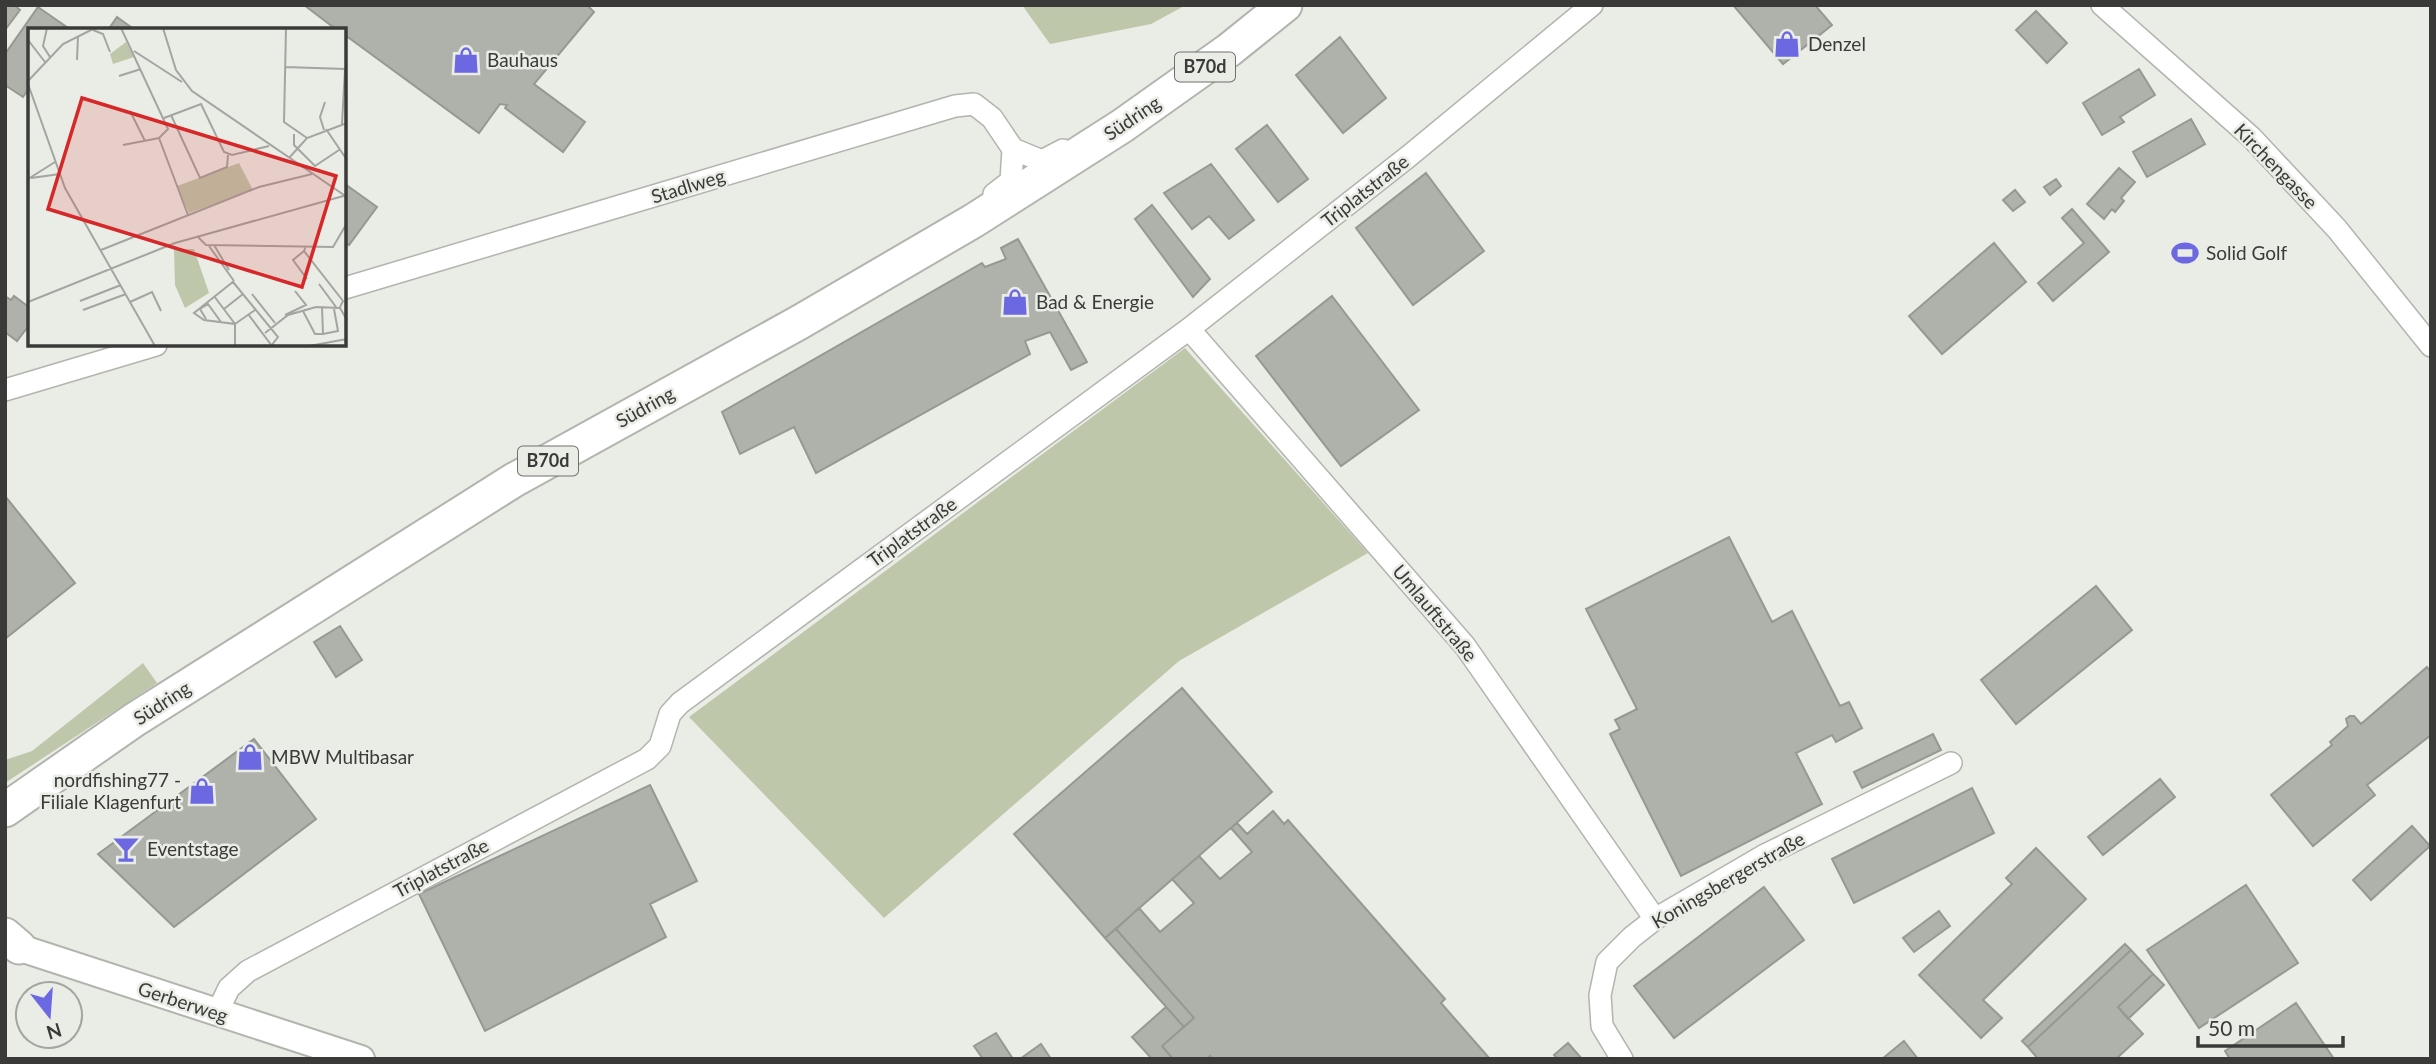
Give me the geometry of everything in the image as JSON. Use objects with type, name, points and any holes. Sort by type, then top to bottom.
[{"type":"main road","name":"Südring","points":[[5,810],[134,720],[514,480],[800,322],[973,221],[1122,126],[1229,50],[1285,5]]},
{"type":"street","name":"Triplatstraße","points":[[217,1013],[229,988],[248,971],[647,759],[660,746],[670,714],[680,703],[1189,328],[1409,156],[1592,5]]},
{"type":"street","name":"Kirchengasse","points":[[2102,5],[2251,137],[2337,229],[2431,346]]},
{"type":"street","name":"Stadlweg","points":[[346,288],[955,106],[974,104],[992,118],[1013,149]]},
{"type":"street","points":[[973,221],[984,201],[1011,181],[1013,149],[1042,161],[1079,142],[1122,126]]},
{"type":"street","name":"Umlauftstraße","points":[[1189,328],[1465,646],[1655,919]]},
{"type":"street","points":[[5,390],[153,346]]},
{"type":"street","name":"Koningsbergerstraße","points":[[1622,1059],[1602,1026],[1600,995],[1607,962],[1632,937],[1655,919],[1762,856],[1951,763]]},
{"type":"street","name":"Gerberweg","points":[[10,941],[217,1013],[361,1059]]},
{"type":"green space","points":[[1022,5],[1186,5],[1151,24],[1050,44]]},
{"type":"green space","points":[[1185,348],[1368,553],[1179,661],[884,918],[689,717]]},
{"type":"green space","points":[[143,663],[157,683],[5,783],[5,760],[32,751]]},
{"type":"building","points":[[5,5],[14,5],[20,10],[5,30]]},
{"type":"building","name":"Bauhaus","points":[[304,5],[587,5],[594,12],[534,84],[585,122],[563,152],[505,108],[507,105],[500,104],[479,133],[346,36],[346,28],[334,28]]},
{"type":"building","name":"Denzel","points":[[1733,5],[1815,5],[1832,25],[1783,64]]},
{"type":"building","points":[[38,7],[68,28],[28,28],[28,90],[23,97],[5,85],[5,54]]},
{"type":"building","points":[[2036,11],[2067,43],[2047,63],[2016,30]]},
{"type":"building","points":[[117,17],[132,28],[109,28]]},
{"type":"building","points":[[1340,37],[1386,98],[1343,133],[1296,75]]},
{"type":"building","points":[[2139,69],[2155,95],[2120,117],[2124,122],[2102,135],[2083,103]]},
{"type":"building","points":[[2191,119],[2205,144],[2147,177],[2133,152]]},
{"type":"building","points":[[1267,125],[1308,179],[1278,202],[1236,149]]},
{"type":"building","points":[[1211,164],[1254,220],[1229,239],[1209,216],[1192,229],[1164,193]]},
{"type":"building","points":[[2119,168],[2135,182],[2121,198],[2124,201],[2115,212],[2112,209],[2104,219],[2087,204]]},
{"type":"building","points":[[1426,173],[1484,251],[1413,305],[1356,228]]},
{"type":"building","points":[[2056,179],[2061,186],[2050,195],[2044,187]]},
{"type":"building","points":[[346,185],[377,207],[349,245],[346,243]]},
{"type":"building","points":[[2015,190],[2025,202],[2013,211],[2003,200]]},
{"type":"building","points":[[1152,205],[1210,279],[1193,297],[1135,219]]},
{"type":"building","points":[[2072,209],[2109,252],[2053,301],[2038,283],[2084,243],[2062,218]]},
{"type":"building","points":[[1018,239],[1087,362],[1071,370],[1050,332],[1025,341],[1030,354],[816,473],[794,427],[740,454],[722,412],[982,263],[985,267],[1006,259],[1001,248]]},
{"type":"building","points":[[1994,243],[2026,282],[1942,354],[1909,316]]},
{"type":"building","points":[[5,296],[11,300],[14,296],[28,306],[28,327],[17,341],[5,332]]},
{"type":"building","points":[[1332,296],[1419,410],[1341,466],[1256,356]]},
{"type":"building","points":[[5,496],[75,583],[5,639]]},
{"type":"building","points":[[1729,537],[1772,622],[1792,611],[1840,706],[1849,702],[1862,728],[1836,742],[1832,735],[1796,753],[1822,804],[1681,876],[1610,734],[1620,729],[1615,720],[1637,709],[1586,609]]},
{"type":"building","points":[[2096,586],[2132,630],[2016,724],[1981,680]]},
{"type":"building","points":[[340,626],[362,660],[336,677],[314,642]]},
{"type":"building","points":[[2427,667],[2431,672],[2431,735],[2367,785],[2375,795],[2313,846],[2271,795],[2332,745],[2330,742],[2348,726],[2346,719],[2354,716],[2361,724]]},
{"type":"building","points":[[1182,688],[1272,792],[1105,938],[1014,834]]},
{"type":"building","points":[[1933,734],[1941,750],[1862,788],[1854,772]]},
{"type":"building","points":[[254,739],[316,819],[174,927],[98,854]]},
{"type":"building","points":[[2160,779],[2175,797],[2103,855],[2088,837]]},
{"type":"building","points":[[650,785],[697,881],[650,904],[666,937],[485,1031],[419,894]]},
{"type":"building","points":[[1972,788],[1994,833],[1854,903],[1832,859]]},
{"type":"building","points":[[1273,811],[1284,824],[1288,820],[1445,999],[1441,1003],[1490,1059],[1212,1059],[1210,1056],[1207,1059],[1173,1059],[1162,1046],[1194,1018],[1116,929],[1139,908],[1160,932],[1194,903],[1172,879],[1199,856],[1220,879],[1252,852],[1231,828],[1237,823],[1247,834]]},
{"type":"building","points":[[2412,826],[2430,846],[2371,900],[2353,880]]},
{"type":"building","points":[[2036,848],[2086,899],[1983,1000],[2002,1018],[1981,1038],[1919,975],[2012,884],[2006,878]]},
{"type":"building","points":[[2246,885],[2298,963],[2199,1028],[2147,950]]},
{"type":"building","points":[[1764,887],[1804,940],[1674,1038],[1634,986]]},
{"type":"building","points":[[1939,911],[1950,926],[1914,952],[1903,938]]},
{"type":"building","points":[[1116,929],[1194,1018],[1184,1027],[1105,938]]},
{"type":"building","points":[[2125,944],[2131,950],[2028,1047],[2022,1041]]},
{"type":"building","points":[[2131,950],[2153,974],[2118,1007],[2143,1034],[2116,1059],[2038,1059],[2028,1047]]},
{"type":"building","points":[[2153,974],[2164,985],[2128,1019],[2118,1007]]},
{"type":"building","points":[[2296,1003],[2334,1059],[2230,1059],[2225,1051]]},
{"type":"building","points":[[1166,1007],[1184,1027],[1162,1046],[1173,1059],[1152,1059],[1132,1037]]},
{"type":"building","points":[[996,1033],[1013,1059],[983,1059],[974,1046]]},
{"type":"building","points":[[1904,1041],[1918,1059],[1882,1059]]},
{"type":"building","points":[[1568,1043],[1582,1059],[1558,1059],[1554,1055]]},
{"type":"building","points":[[1041,1044],[1051,1059],[1020,1059]]},
{"type":"place","name":"Denzel","points":[[1787,44]]},
{"type":"place","name":"Bauhaus","points":[[466,60]]},
{"type":"place","name":"Solid Golf","points":[[2185,253]]},
{"type":"place","name":"Bad & Energie","points":[[1015,302]]},
{"type":"place","name":"MBW Multibasar","points":[[250,757]]},
{"type":"place","name":"nordfishing77 - Filiale Klagenfurt","points":[[202,791]]},
{"type":"place","name":"Eventstage","points":[[126,849]]}]
